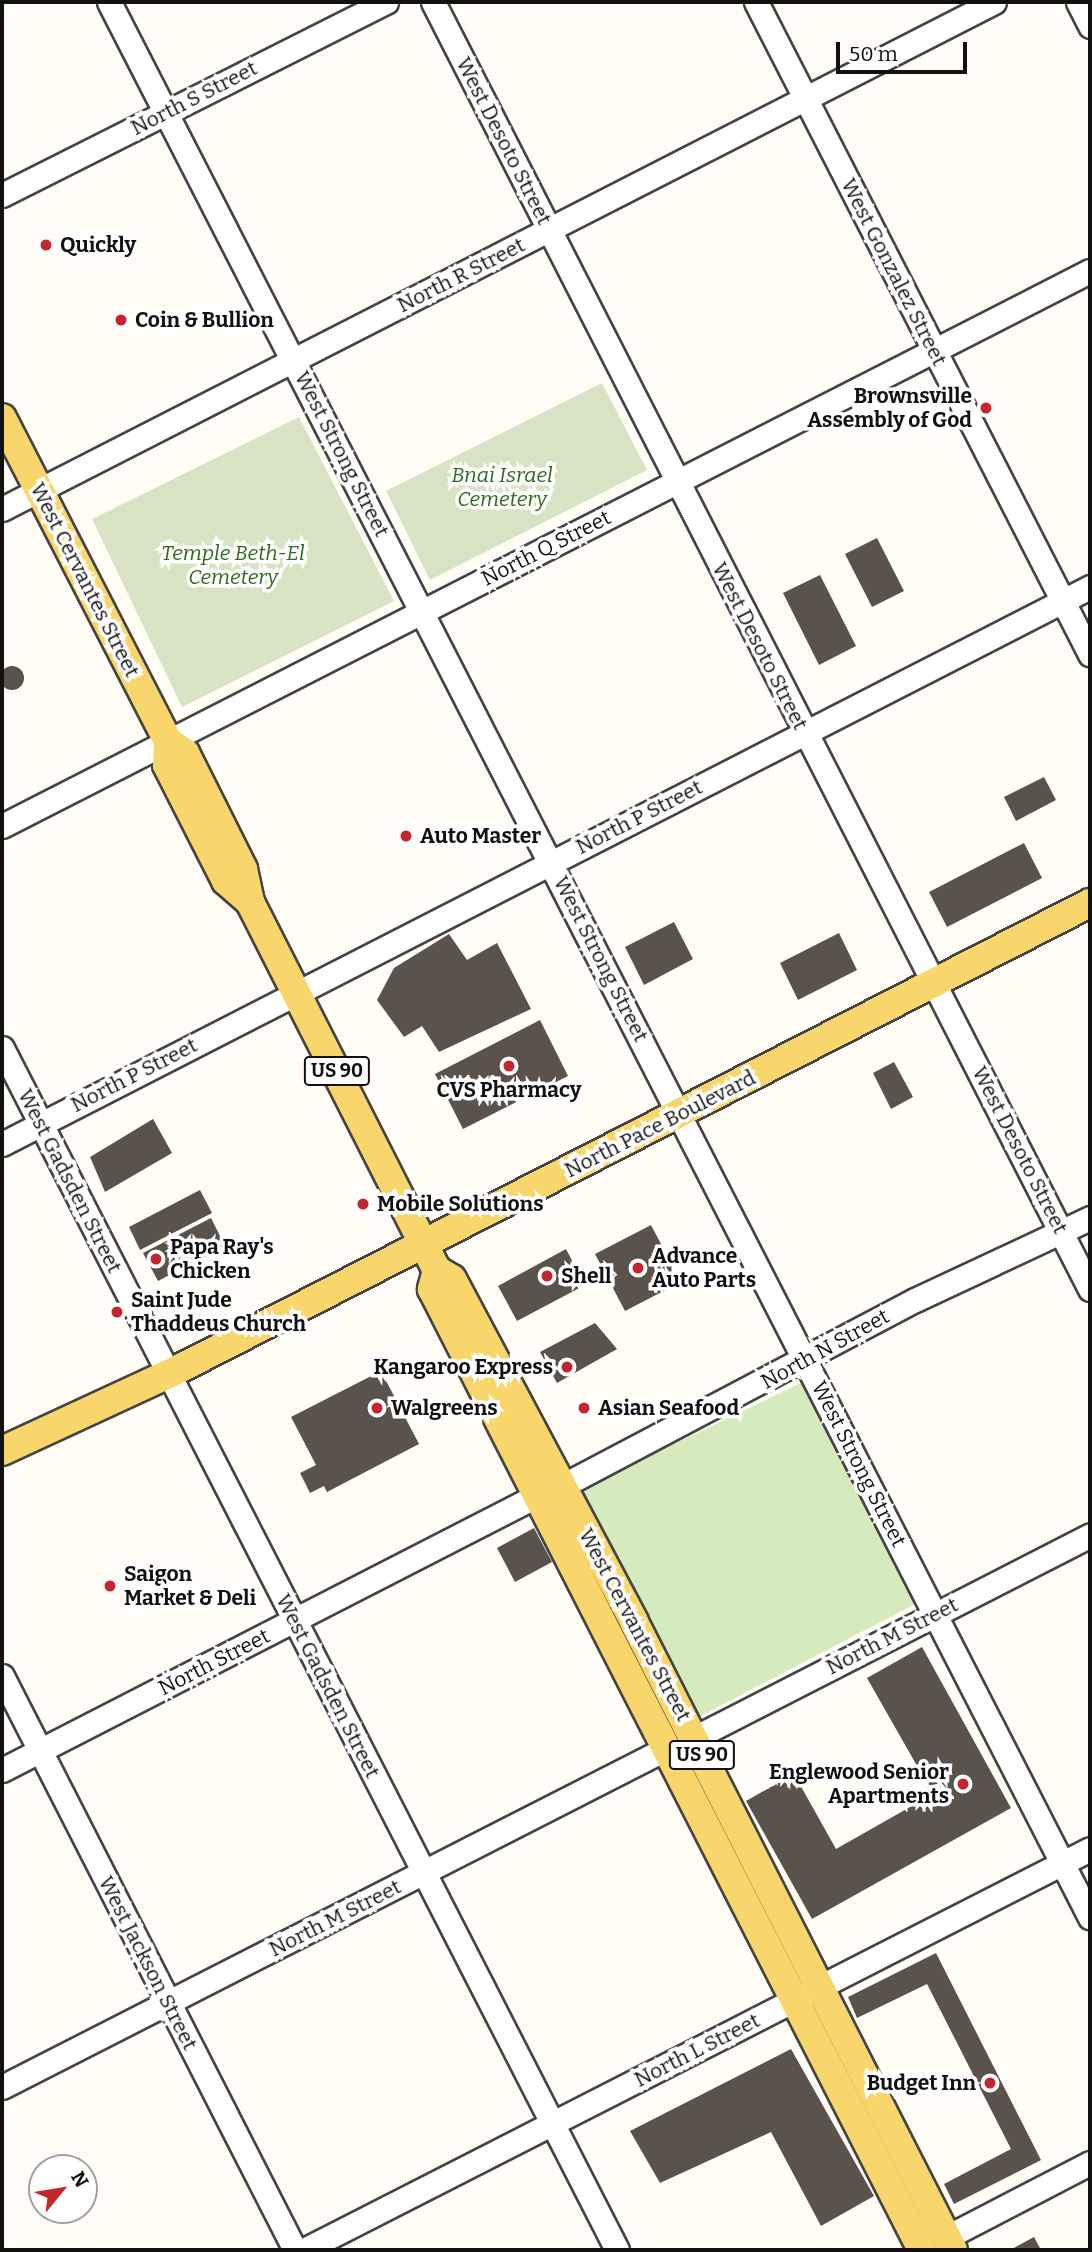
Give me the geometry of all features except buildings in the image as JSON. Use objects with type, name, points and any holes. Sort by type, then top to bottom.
[{"type":"main road","name":"West Cervantes Street","points":[[2,418],[168,741],[185,753],[243,869],[250,902],[437,1270],[452,1279],[667,1748],[808,1994],[941,2246]]},
{"type":"main road","name":"North Pace Boulevard","points":[[2,1451],[169,1374],[423,1241],[680,1114],[1090,903]]},
{"type":"main road","name":"West Cervantes Street","points":[[550,1491],[694,1738],[808,1994]]},
{"type":"street","name":"West Strong Street","points":[[110,2],[1090,1917]]},
{"type":"street","name":"North S Street","points":[[2,195],[386,2]]},
{"type":"street","name":"West Desoto Street","points":[[433,2],[1090,1289]]},
{"type":"street","name":"West Gonzalez Street","points":[[755,2],[1090,654]]},
{"type":"street","name":"North R Street","points":[[2,509],[994,2]]},
{"type":"street","points":[[1078,2],[1090,26]]},
{"type":"street","name":"North Q Street","points":[[2,826],[1090,271]]},
{"type":"street","name":"North P Street","points":[[2,1144],[1090,587]]},
{"type":"street","name":"West Gadsden Street","points":[[2,1048],[617,2250]]},
{"type":"street","name":"North N Street","points":[[550,1491],[807,1362],[915,1300],[1090,1218]]},
{"type":"street","name":"North Street","points":[[2,1770],[550,1491]]},
{"type":"street","name":"North M Street","points":[[694,1738],[1090,1535]]},
{"type":"street","name":"West Jackson Street","points":[[2,1676],[295,2250]]},
{"type":"street","name":"North M Street","points":[[2,2087],[667,1748]]},
{"type":"street","name":"North L Street","points":[[304,2250],[1090,1849]]},
{"type":"street","points":[[941,2246],[1090,2163]]},
{"type":"green space","name":"Bnai Israel Cemetery","points":[[602,383],[647,470],[430,580],[386,491]]},
{"type":"green space","name":"Temple Beth-El Cemetery","points":[[299,417],[394,601],[182,707],[92,519]]},
{"type":"green space","points":[[805,1381],[917,1603],[695,1719],[574,1492]]},
{"type":"place","name":"Quickly","points":[[46,245]]},
{"type":"place","name":"Coin & Bullion","points":[[121,320]]},
{"type":"place","name":"Brownsville Assembly of God","points":[[986,408]]},
{"type":"place","name":"Auto Master","points":[[406,836]]},
{"type":"place","name":"CVS Pharmacy","points":[[509,1066]]},
{"type":"place","name":"Mobile Solutions","points":[[363,1204]]},
{"type":"place","name":"Papa Ray's Chicken","points":[[156,1259]]},
{"type":"place","name":"Advance Auto Parts","points":[[638,1268]]},
{"type":"place","name":"Shell","points":[[547,1276]]},
{"type":"place","name":"Saint Jude Thaddeus Church","points":[[117,1312]]},
{"type":"place","name":"Kangaroo Express","points":[[567,1367]]},
{"type":"place","name":"Walgreens","points":[[377,1408]]},
{"type":"place","name":"Asian Seafood","points":[[584,1408]]},
{"type":"place","name":"Saigon Market & Deli","points":[[110,1586]]},
{"type":"place","name":"Englewood Senior Apartments","points":[[963,1784]]},
{"type":"place","name":"Budget Inn","points":[[990,2083]]}]
